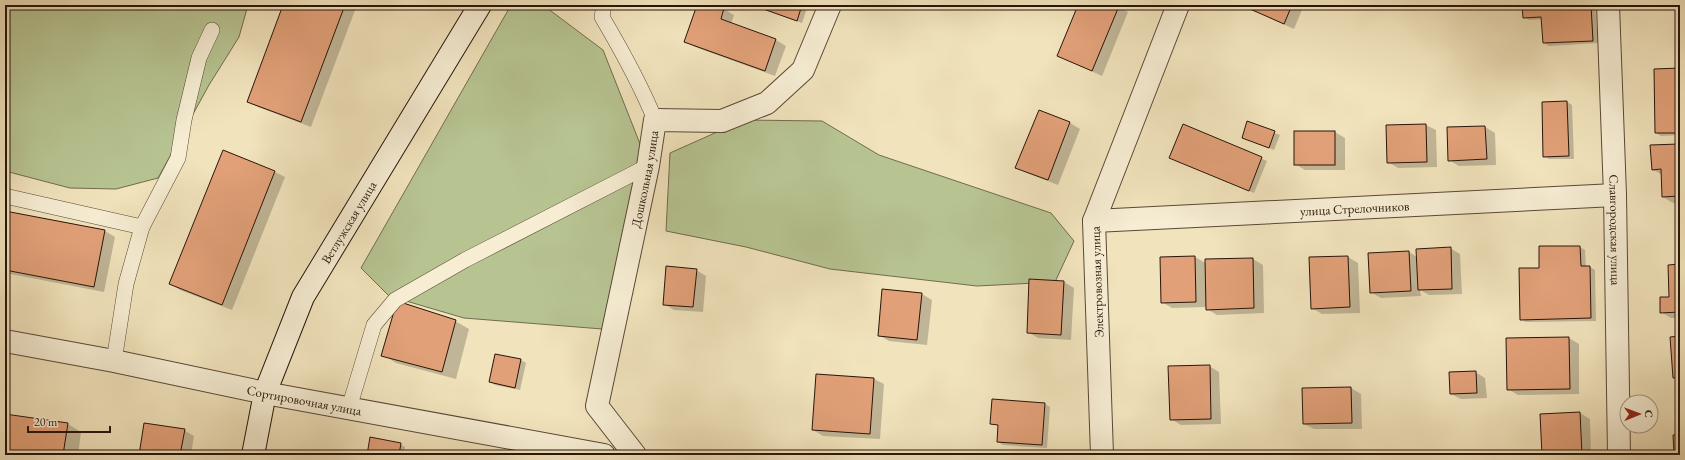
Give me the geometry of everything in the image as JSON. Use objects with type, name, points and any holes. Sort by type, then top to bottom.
[{"type":"street","name":"Ветлужская улица","points":[[253,455],[266,393],[303,297],[480,5]]},
{"type":"street","name":"Дошкольная улица","points":[[635,455],[597,406],[648,166],[654,120],[722,121],[767,103],[803,70],[830,5]]},
{"type":"street","name":"Электровозная улица","points":[[1102,455],[1094,221],[1178,5]]},
{"type":"street","name":"Славгородская улица","points":[[1608,5],[1615,195],[1619,455]]},
{"type":"street","name":"улица Стрелочников","points":[[1094,221],[1615,195]]},
{"type":"street","name":"Сортировочная улица","points":[[5,342],[114,360],[266,393],[604,455]]},
{"type":"lane","points":[[604,5],[602,17],[644,91],[654,120]]},
{"type":"lane","points":[[114,360],[126,284],[142,226],[178,158],[184,120],[199,58],[212,30]]},
{"type":"lane","points":[[349,408],[374,325],[395,300],[465,260],[648,166]]},
{"type":"lane","points":[[5,196],[142,226]]},
{"type":"green space","points":[[5,5],[248,5],[239,37],[209,85],[158,178],[116,189],[70,188],[5,171]]},
{"type":"green space","points":[[511,5],[543,5],[603,50],[644,154],[615,330],[464,318],[389,296],[361,268]]},
{"type":"green space","points":[[744,120],[822,121],[879,155],[1051,213],[1074,241],[1055,282],[977,286],[830,269],[746,247],[666,231],[670,153]]},
{"type":"building","points":[[283,5],[345,5],[301,122],[247,102]]},
{"type":"building","points":[[697,5],[715,5],[724,8],[721,19],[776,39],[765,71],[684,42]]},
{"type":"building","points":[[755,5],[802,5],[797,21]]},
{"type":"building","points":[[1078,5],[1119,6],[1092,71],[1057,56]]},
{"type":"building","points":[[1241,5],[1292,5],[1284,24]]},
{"type":"building","points":[[1522,5],[1591,5],[1593,41],[1543,43],[1541,17],[1523,18]]},
{"type":"building","points":[[1680,68],[1680,133],[1655,133],[1654,69]]},
{"type":"building","points":[[1567,101],[1569,156],[1543,157],[1542,102]]},
{"type":"building","points":[[1039,110],[1070,122],[1048,180],[1015,168]]},
{"type":"building","points":[[1247,121],[1275,131],[1269,148],[1242,138]]},
{"type":"building","points":[[1183,124],[1262,157],[1249,191],[1169,158]]},
{"type":"building","points":[[1426,124],[1427,162],[1387,163],[1386,125]]},
{"type":"building","points":[[1485,126],[1487,159],[1448,161],[1447,127]]},
{"type":"building","points":[[1294,131],[1335,131],[1335,165],[1294,165]]},
{"type":"building","points":[[1679,144],[1680,196],[1662,197],[1661,169],[1652,170],[1650,145]]},
{"type":"building","points":[[223,150],[275,171],[222,305],[169,284]]},
{"type":"building","points":[[5,211],[105,230],[94,287],[5,270]]},
{"type":"building","points":[[1539,246],[1580,246],[1581,266],[1590,266],[1591,318],[1520,320],[1519,268],[1539,268]]},
{"type":"building","points":[[1451,247],[1452,289],[1418,290],[1416,249]]},
{"type":"building","points":[[1409,251],[1411,291],[1370,293],[1368,253]]},
{"type":"building","points":[[1195,256],[1196,302],[1161,303],[1160,257]]},
{"type":"building","points":[[1348,256],[1350,307],[1311,309],[1309,257]]},
{"type":"building","points":[[1253,258],[1254,308],[1206,310],[1205,259]]},
{"type":"building","points":[[1680,264],[1680,312],[1660,313],[1660,297],[1669,297],[1668,265]]},
{"type":"building","points":[[666,266],[697,269],[693,307],[663,305]]},
{"type":"building","points":[[1029,279],[1064,281],[1061,335],[1027,333]]},
{"type":"building","points":[[882,289],[922,293],[917,340],[878,336]]},
{"type":"building","points":[[397,301],[456,320],[442,372],[381,356]]},
{"type":"building","points":[[1680,336],[1680,378],[1673,378],[1670,337]]},
{"type":"building","points":[[1569,337],[1570,389],[1507,390],[1506,338]]},
{"type":"building","points":[[495,354],[521,359],[515,388],[489,382]]},
{"type":"building","points":[[1210,365],[1211,419],[1170,420],[1168,366]]},
{"type":"building","points":[[1476,371],[1477,393],[1450,394],[1449,372]]},
{"type":"building","points":[[816,374],[874,378],[870,434],[812,430]]},
{"type":"building","points":[[1351,387],[1352,423],[1303,424],[1302,388]]},
{"type":"building","points":[[992,399],[1045,403],[1042,445],[997,442],[998,425],[990,424]]},
{"type":"building","points":[[1580,412],[1582,455],[1542,455],[1540,414]]},
{"type":"building","points":[[5,414],[68,423],[63,455],[5,455]]},
{"type":"building","points":[[144,423],[185,429],[180,455],[139,455]]},
{"type":"building","points":[[1673,435],[1680,435],[1680,455],[1674,455]]},
{"type":"building","points":[[370,437],[401,443],[399,455],[367,455]]}]
